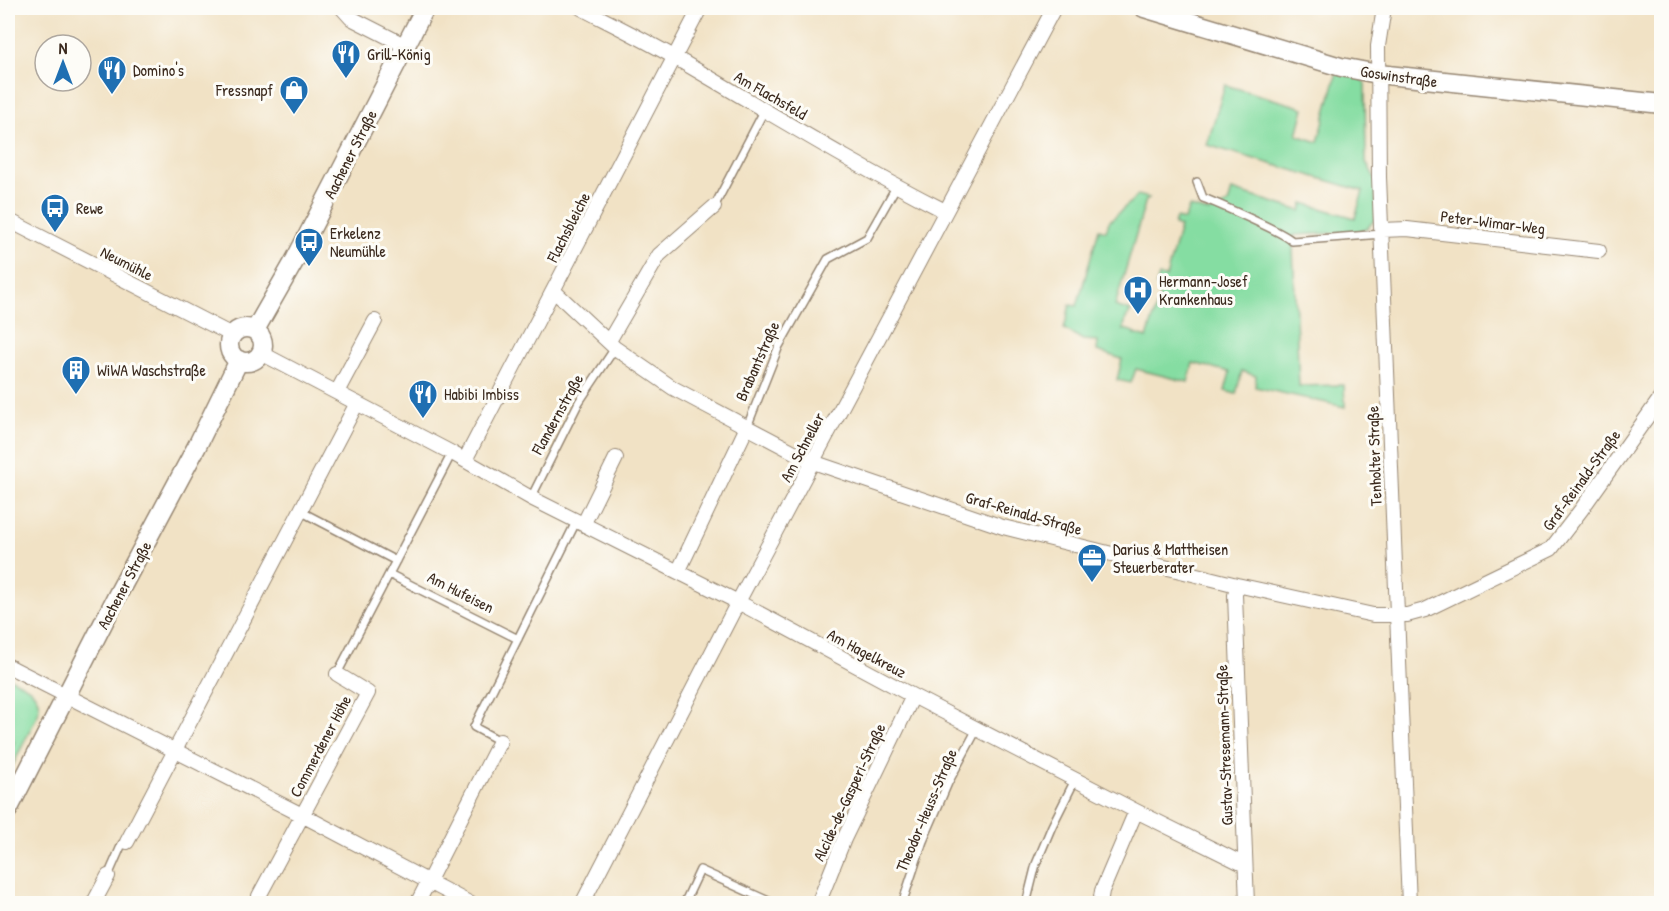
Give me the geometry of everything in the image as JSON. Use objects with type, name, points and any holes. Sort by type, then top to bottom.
[{"type":"main road","name":"Aachener Straße","points":[[255,330],[295,260],[424,8]]},
{"type":"main road","name":"Goswinstraße","points":[[1144,8],[1341,67],[1378,74],[1662,104]]},
{"type":"main road","points":[[240,328],[255,330],[260,333],[264,343],[261,353],[252,361],[239,360],[230,349],[232,335],[240,328]]},
{"type":"main road","name":"Aachener Straße","points":[[8,810],[118,594],[197,446],[239,360]]},
{"type":"street","points":[[342,8],[351,18],[406,46]]},
{"type":"street","name":"Am Flachsfeld","points":[[581,8],[673,56],[896,187],[945,211]]},
{"type":"street","name":"Flachsbleiche","points":[[465,460],[673,56],[700,8]]},
{"type":"street","name":"Am Schneller","points":[[582,903],[738,602],[1054,8]]},
{"type":"street","name":"Tenholter Straße","points":[[1384,8],[1378,46],[1378,177],[1409,903]]},
{"type":"street","name":"Flandernstraße","points":[[612,344],[659,255],[714,207]]},
{"type":"street","name":"Neumühle","points":[[8,220],[232,335]]},
{"type":"street","name":"Peter-Wimar-Weg","points":[[1382,232],[1407,229],[1599,251]]},
{"type":"street","name":"Graf-Reinald-Straße","points":[[554,291],[612,344],[673,388],[813,462],[1003,527],[1237,585],[1373,615],[1398,616],[1425,610],[1551,549],[1662,396]]},
{"type":"street","points":[[336,392],[375,321]]},
{"type":"street","name":"Am Hagelkreuz","points":[[261,353],[452,453],[531,498],[738,602],[913,696],[1245,865]]},
{"type":"street","points":[[127,842],[357,403]]},
{"type":"street","name":"Brabantstraße","points":[[678,572],[747,427]]},
{"type":"street","points":[[580,522],[616,458]]},
{"type":"street","name":"Gustav-Stresemann-Straße","points":[[1237,585],[1234,595],[1247,903]]},
{"type":"street","name":"Commerdener Höhe","points":[[8,666],[471,903]]},
{"type":"street","name":"Commerdener Höhe","points":[[261,903],[259,896],[368,693],[336,674]]},
{"type":"street","name":"Alcide-de-Gasperi-Straße","points":[[818,903],[844,839],[913,696]]},
{"type":"street","points":[[417,903],[500,741]]},
{"type":"street","points":[[1100,903],[1102,891],[1136,811]]},
{"type":"street","points":[[93,903],[108,876]]},
{"type":"lane","name":"Flandernstraße","points":[[714,207],[765,111]]},
{"type":"lane","points":[[1197,182],[1203,198],[1288,236],[1292,241],[1382,232]]},
{"type":"lane","name":"Brabantstraße","points":[[747,427],[779,346],[828,259],[867,238],[896,187]]},
{"type":"lane","name":"Flandernstraße","points":[[531,498],[579,402],[612,344]]},
{"type":"lane","points":[[336,674],[452,453]]},
{"type":"lane","points":[[300,511],[396,561]]},
{"type":"lane","points":[[500,741],[474,727],[580,522]]},
{"type":"lane","name":"Am Hufeisen","points":[[389,574],[518,639]]},
{"type":"lane","name":"Theodor-Heuss-Straße","points":[[902,903],[923,841],[948,783],[977,729]]},
{"type":"lane","points":[[1026,903],[1036,864],[1075,780]]},
{"type":"lane","points":[[108,876],[122,844],[127,842]]},
{"type":"lane","points":[[684,903],[700,870],[773,903]]},
{"type":"green space","points":[[1337,72],[1361,78],[1365,84],[1366,162],[1376,180],[1375,219],[1367,229],[1358,232],[1294,235],[1293,248],[1299,386],[1344,385],[1345,407],[1255,387],[1256,376],[1242,371],[1236,394],[1225,391],[1230,372],[1193,363],[1188,382],[1136,369],[1131,383],[1117,380],[1122,359],[1097,351],[1098,341],[1083,340],[1064,329],[1070,305],[1077,306],[1099,229],[1106,231],[1109,222],[1138,195],[1149,198],[1146,200],[1115,306],[1131,311],[1126,318],[1123,331],[1124,329],[1134,332],[1134,336],[1135,334],[1147,338],[1162,288],[1156,286],[1159,276],[1166,277],[1180,227],[1174,225],[1176,218],[1184,220],[1189,207],[1209,212],[1228,204],[1232,190],[1301,211],[1303,203],[1355,218],[1363,191],[1207,145],[1225,85],[1304,108],[1297,135],[1318,142]]},
{"type":"green space","points":[[8,677],[31,690],[39,706],[38,714],[8,775],[8,754],[14,742],[8,739],[10,728],[8,727]]},
{"type":"place","name":"Grill-König","points":[[346,80]]},
{"type":"place","name":"Domino's","points":[[112,96]]},
{"type":"place","name":"Fressnapf","points":[[294,116]]},
{"type":"place","name":"Rewe","points":[[55,234]]},
{"type":"place","name":"Erkelenz Neumühle","points":[[309,268]]},
{"type":"place","name":"Hermann-Josef Krankenhaus","points":[[1138,316]]},
{"type":"place","name":"WiWA Waschstraße","points":[[76,396]]},
{"type":"place","name":"Habibi Imbiss","points":[[423,420]]},
{"type":"place","name":"Darius & Mattheisen Steuerberater","points":[[1092,584]]}]
